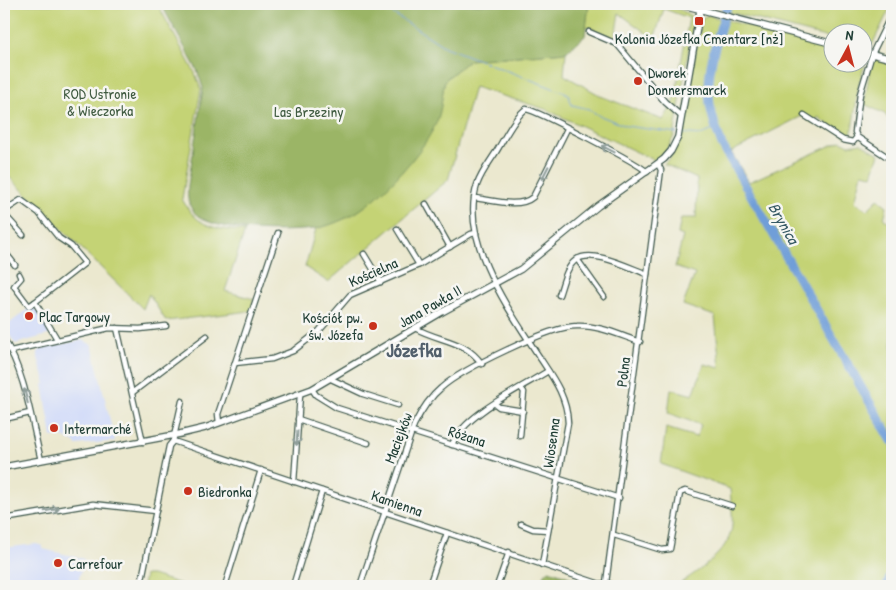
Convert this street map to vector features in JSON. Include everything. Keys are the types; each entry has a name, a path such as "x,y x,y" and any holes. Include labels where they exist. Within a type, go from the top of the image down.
{"street":[{"path":"679,4 824,42"},
{"name":"Jana Pawła II","path":"4,467 173,438 300,395 521,269 598,206 670,154 678,137 700,10"},
{"path":"874,50 892,13"},
{"path":"589,32 617,44 666,102 681,116"},
{"path":"874,54 892,59"},
{"path":"867,72 860,94 855,132 857,137 892,160"},
{"name":"Wiosenna","path":"542,564 568,423 567,410 562,393 487,268 476,233 475,198 483,173 522,111 531,110 567,129"},
{"path":"804,115 843,140 853,142 857,137"},
{"path":"475,198 520,203 533,197 567,129 642,167 647,172"},
{"name":"Polna","path":"606,583 640,342 661,170 658,164"},
{"path":"19,274 21,278 14,286 29,306 85,263 71,246 59,238 39,213 21,200 4,213 22,235"},
{"path":"426,204 450,247"},
{"path":"397,229 419,265"},
{"path":"219,423 218,414 278,233"},
{"name":"Kościelna","path":"235,363 272,359 293,351 319,331 350,295 419,265 471,234 476,233"},
{"path":"4,251 15,265"},
{"path":"364,254 381,282"},
{"path":"560,295 567,274 577,259 589,255 647,274"},
{"path":"577,259 604,297"},
{"path":"35,302 57,339"},
{"path":"11,351 109,328 140,329 166,326"},
{"name":"Maciejków","path":"360,586 411,432 426,404 441,388 458,376 557,328 576,326 599,328 640,342"},
{"path":"117,328 143,442"},
{"path":"415,328 464,346 474,352 482,364"},
{"path":"133,392 207,336"},
{"path":"4,339 11,351 22,380 41,460"},
{"path":"452,444 464,425 476,414 548,371"},
{"path":"329,378 363,394 398,405"},
{"path":"520,436 524,392 521,388"},
{"name":"Różana","path":"312,389 316,394 337,408 619,498"},
{"path":"294,482 300,395"},
{"path":"142,578 170,446 182,401"},
{"path":"495,404 499,408 523,411"},
{"path":"4,419 30,413"},
{"path":"298,419 368,443"},
{"name":"Kamienna","path":"173,438 294,482 509,552 600,584 606,583 618,586"},
{"path":"225,586 261,470"},
{"path":"614,535 662,550 670,550 680,493 684,490 732,506"},
{"path":"293,586 322,491"},
{"path":"4,518 93,504 156,511"},
{"path":"521,524 533,529 548,530"},
{"path":"429,586 447,533"},
{"path":"497,586 509,552"}],"shaded area":[{"name":"Plac Targowy","path":"33,305 51,334 15,344 5,327"},
{"path":"83,340 92,345 115,441 76,445 74,442 60,436 52,437 43,384 46,384 38,352 43,348"},
{"path":"36,544 43,546 43,549 84,559 77,586 22,586 4,578 4,548"}],"green space":[{"name":"ROD Ustronie & Wieczorka","path":"4,4 158,5 195,73 201,89 182,199 194,216 208,225 216,228 245,231 225,291 254,299 250,311 166,321 149,294 143,309 4,172"},
{"name":"Las Brzeziny","path":"161,4 589,4 585,36 566,52 469,60 445,80 439,116 424,145 391,184 367,205 347,217 319,228 269,231 232,228 215,224 202,218 191,208 188,198 188,185 203,88 197,70"},
{"path":"589,4 646,4 662,6 687,13 694,19 674,136 666,152 656,161 545,109 474,87 448,180 328,282 305,267 316,229 357,212 437,121 445,80 469,60 566,52 564,75 603,97 663,120 674,102 689,18 664,9 654,39 619,13 615,38 586,26"},
{"path":"730,4 892,4 874,41 874,22 824,22 824,37 728,12"},
{"path":"707,15 824,46 824,72 862,72 851,137 845,136 818,117 814,124 802,116 731,152 749,182 841,141 849,145 861,143 879,154 872,175 862,173 855,202 867,210 878,199 887,206 884,219 892,224 892,586 676,586 716,556 727,541 731,532 732,522 730,489 661,464 666,428 696,437 701,425 668,413 671,389 693,395 704,364 720,368 715,316 683,305 695,274 675,267 683,236 678,234 681,218 696,218 697,179 664,164 670,158 679,140 702,19"},
{"path":"876,58 892,63 892,125 885,114 864,104 869,72 874,72 874,60"},
{"path":"549,570 595,586 539,586 542,577"},
{"path":"145,575 152,575 187,586 143,586"}],"waterway":[{"path":"378,4 445,47 568,94 572,105 589,109 598,115 626,126 677,133"},
{"name":"Brynica","path":"728,4 713,53 709,79 711,109 720,140 892,441"},
{"path":"681,133 700,135 716,129"},
{"name":"Brynica","path":"887,586 892,572"}],"place":[{"name":"Kolonia Józefka Cmentarz [nż]","path":"699,21"},
{"name":"Dworek Donnersmarck","path":"638,81"},
{"name":"Plac Targowy","path":"29,316"},
{"name":"Kościół pw. św. Józefa","path":"373,326"},
{"name":"Intermarché","path":"54,428"},
{"name":"Biedronka","path":"188,491"},
{"name":"Carrefour","path":"58,563"}],"district":[{"name":"Józefka","path":"414,349"}]}
